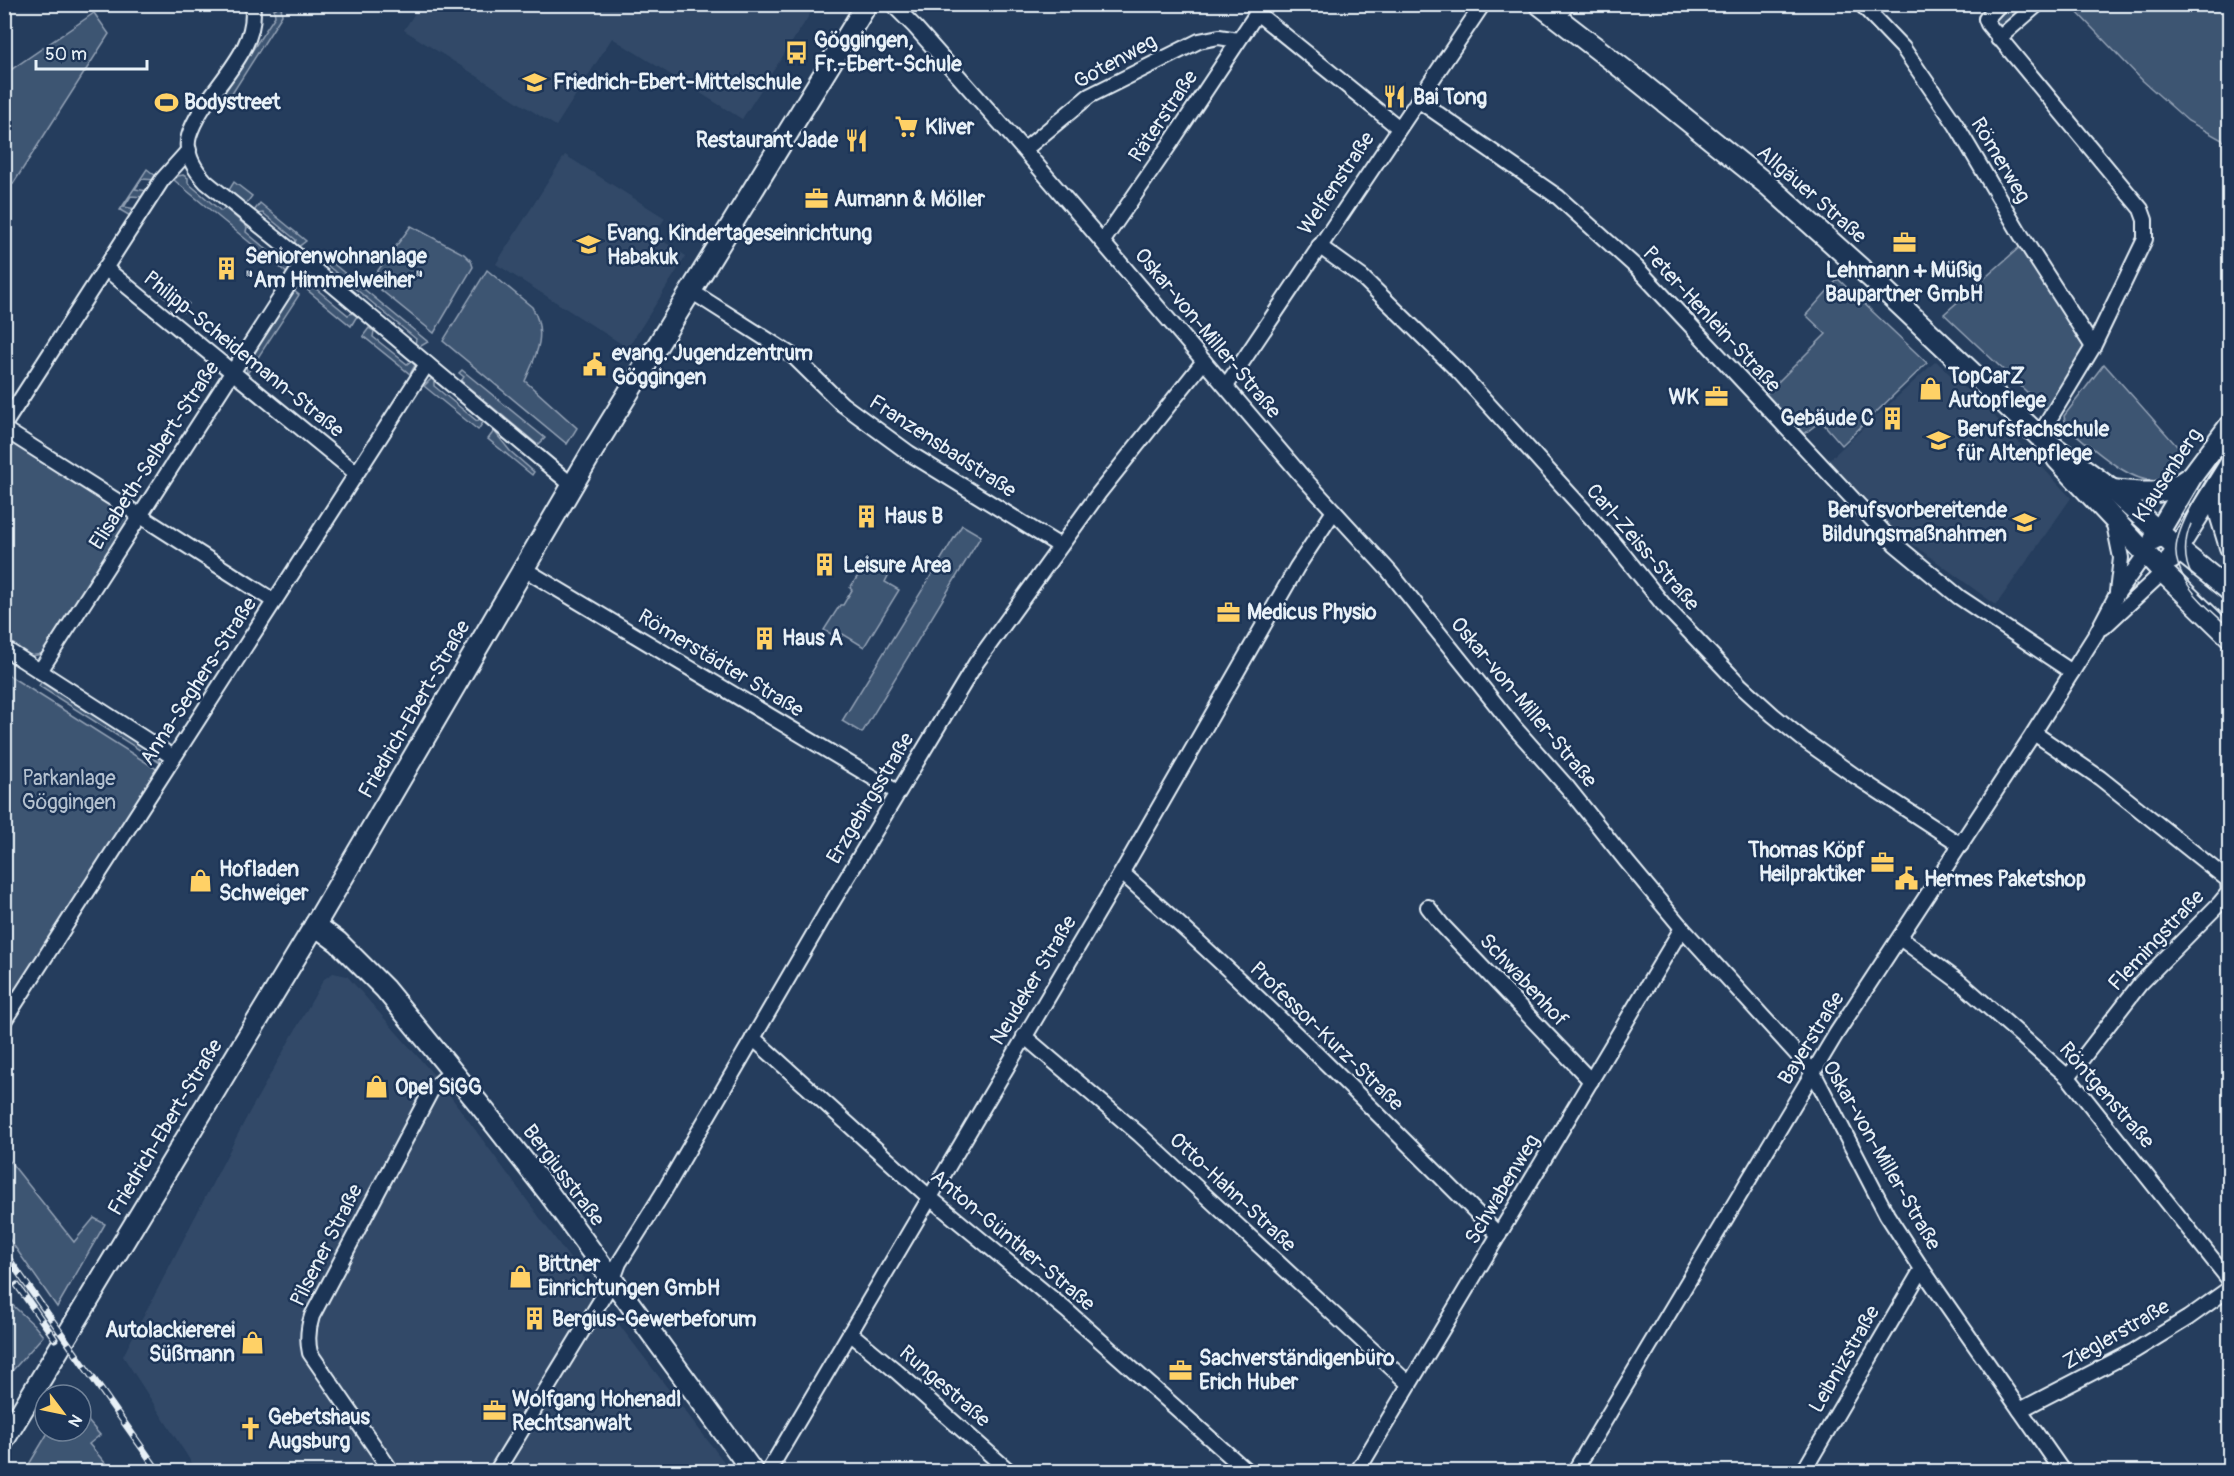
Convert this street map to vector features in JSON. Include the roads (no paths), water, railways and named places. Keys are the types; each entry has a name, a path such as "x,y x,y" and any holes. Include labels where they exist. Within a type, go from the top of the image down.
{"street":[{"path":"252,4 252,28 244,48 188,138 195,170 206,182 573,486"},
{"name":"Friedrich-Ebert-Straße","path":"4,1440 315,925 573,486 867,4"},
{"name":"Oskar-von-Miller-Straße","path":"892,4 1024,150 1300,474 1389,571 1514,727 1568,788 1682,928 1813,1072 1880,1202 1922,1269 2063,1472"},
{"name":"Welfenstraße","path":"1226,386 1483,4"},
{"name":"Allgäuer Straße","path":"1539,4 1562,11 1770,187 1878,284 2039,436 2112,490 2229,591"},
{"name":"Römerweg","path":"1861,4 1903,48 1949,115 2021,235 2093,347"},
{"path":"2000,4 1986,19 1998,39 2141,209 2145,220 2145,239 2093,347 2039,436"},
{"path":"1998,39 2038,4"},
{"path":"1255,9 1399,128"},
{"name":"Räterstraße","path":"1102,241 1238,40 1255,9"},
{"name":"Gotenweg","path":"1024,150 1089,96 1199,41 1219,37 1238,40"},
{"name":"Peter-Henlein-Straße","path":"1418,100 1558,197 1636,267 1895,544 1959,597 2072,672"},
{"path":"189,150 165,176 4,427 274,602"},
{"name":"Carl-Zeiss-Straße","path":"1319,246 1362,276 1461,374 1614,543 1663,604 1739,684 1773,716 1855,776 1961,845"},
{"name":"Elisabeth-Selbert-Straße","path":"40,671 304,261"},
{"name":"Philipp-Scheidemann-Straße","path":"105,268 356,473"},
{"name":"Franzensbadstraße","path":"691,291 793,356 842,404 909,453 1060,546"},
{"name":"Erzgebirgsstraße","path":"612,1282 619,1263 663,1193 897,792 976,663 1060,546 1204,361"},
{"name":"Anna-Seghers-Straße","path":"4,1021 427,364"},
{"name":"Klausenberg","path":"2146,553 2192,476 2229,425"},
{"name":"Allgäuer Straße","path":"2039,436 2065,470 2229,637"},
{"path":"2225,472 2220,514 2229,547"},
{"path":"2163,572 2225,472"},
{"path":"2112,490 2156,494 2175,488 2192,476"},
{"name":"Neudeker Straße","path":"768,1472 1122,873 1272,610 1334,511"},
{"name":"Bayerstraße","path":"2112,516 2121,558 2117,594"},
{"name":"Bayerstraße","path":"1574,1472 1813,1072 2034,733 2096,634 2117,594 2146,553"},
{"name":"Römerstädter Straße","path":"524,569 897,792"},
{"name":"Bayerstraße","path":"2096,634 2163,572"},
{"path":"4,648 173,757"},
{"name":"Flemingstraße","path":"2034,733 2100,778 2228,880 2229,892 2140,984 2068,1077"},
{"name":"Professor-Kurz-Straße","path":"1122,873 1274,1013 1499,1235"},
{"name":"Schwabenhof","path":"1428,907 1442,925 1591,1081"},
{"name":"Bergiusstraße","path":"315,925 338,942 385,989 453,1071 548,1192 753,1472"},
{"name":"Schwabenweg","path":"1357,1472 1682,928"},
{"name":"Röntgenstraße","path":"1900,938 1961,983 2068,1077 2229,1281"},
{"name":"Otto-Hahn-Straße","path":"1024,1036 1140,1135 1409,1384"},
{"name":"Anton-Günther-Straße","path":"753,1038 929,1197 1066,1310 1248,1472"},
{"name":"Pilsener Straße","path":"392,1472 310,1353 309,1326 343,1256 432,1089 453,1071"},
{"name":"Leibnizstraße","path":"1803,1472 1922,1269"},
{"path":"496,1472 612,1282"},
{"name":"Zieglerstraße","path":"2020,1410 2134,1351 2188,1318 2229,1288"},
{"name":"Rungestraße","path":"850,1333 1010,1472"}],"tram line":[{"path":"2230,441 2183,524 2176,553 2180,569 2189,587 2230,628"},
{"path":"2191,524 2186,550 2187,563 2192,576"}],"railway":[{"path":"4,1252 159,1472"},
{"path":"17,1285 55,1339"}],"place":[{"name":"Göggingen, Fr.-Ebert-Schule","path":"796,52"},
{"name":"Friedrich-Ebert-Mittelschule","path":"535,82"},
{"name":"Bai Tong","path":"1395,97"},
{"name":"Bodystreet","path":"166,102"},
{"name":"Kliver","path":"907,127"},
{"name":"Restaurant Jade","path":"856,140"},
{"name":"Aumann & Möller","path":"816,199"},
{"name":"Lehmann + Müßig Baupartner GmbH","path":"1904,242"},
{"name":"Evang. Kindertageseinrichtung Habakuk","path":"589,245"},
{"name":"Seniorenwohnanlage \"Am Himmelweiher\"","path":"227,268"},
{"name":"evang. Jugendzentrum Göggingen","path":"594,365"},
{"name":"TopCarZ Autopflege","path":"1930,388"},
{"name":"WK","path":"1717,397"},
{"name":"Gebäude C","path":"1892,418"},
{"name":"Berufsfachschule für Altenpflege","path":"1939,441"},
{"name":"Haus B","path":"866,516"},
{"name":"Berufsvorbereitende Bildungsmaßnahmen","path":"2025,522"},
{"name":"Leisure Area","path":"825,565"},
{"name":"Medicus Physio","path":"1229,612"},
{"name":"Haus A","path":"764,638"},
{"name":"Thomas Köpf Heilpraktiker","path":"1883,862"},
{"name":"Hermes Paketshop","path":"1906,879"},
{"name":"Hofladen Schweiger","path":"201,881"},
{"name":"Opel SiGG","path":"377,1087"},
{"name":"Bittner Einrichtungen GmbH","path":"520,1276"},
{"name":"Bergius-Gewerbeforum","path":"534,1319"},
{"name":"Autolackiererei Süßmann","path":"253,1342"},
{"name":"Sachverständigenbüro Erich Huber","path":"1181,1370"},
{"name":"Wolfgang Hohenadl Rechtsanwalt","path":"494,1411"},
{"name":"Gebetshaus Augsburg","path":"250,1429"}],"park label":[{"name":"Parkanlage Göggingen","path":"69,790"}]}
